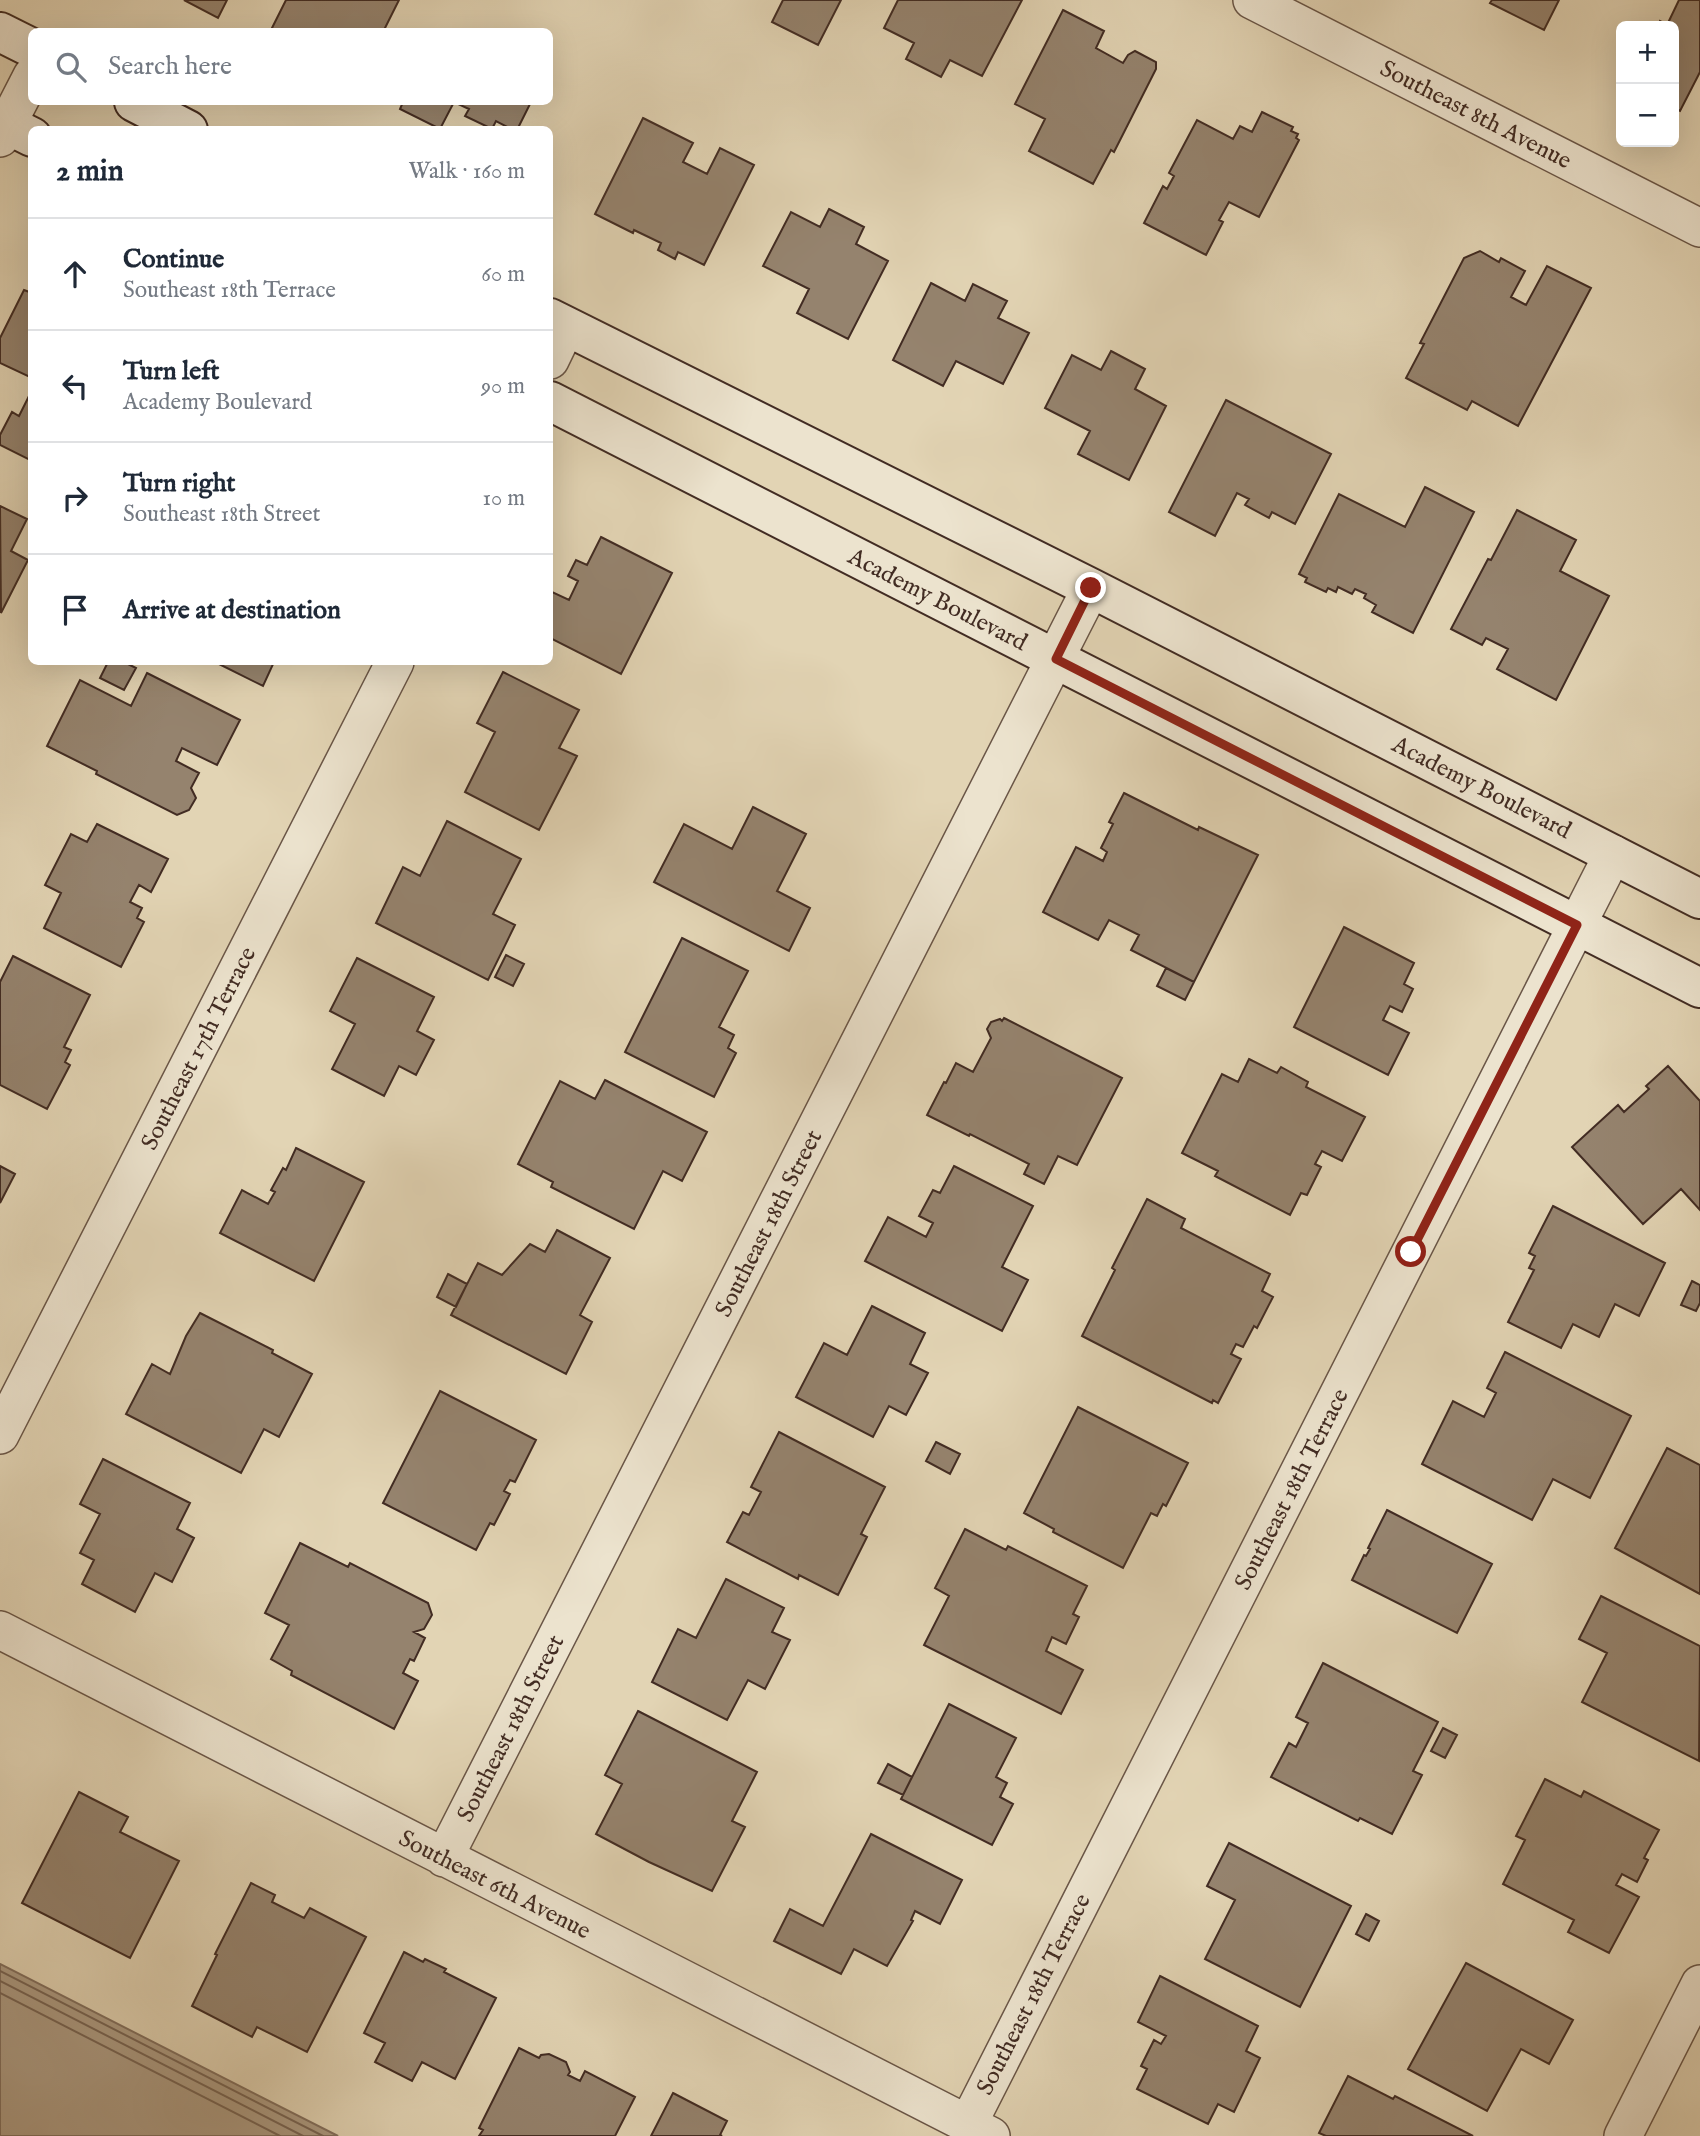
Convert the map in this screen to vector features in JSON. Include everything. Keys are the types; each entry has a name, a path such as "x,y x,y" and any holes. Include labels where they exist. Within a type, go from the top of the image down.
{"street":[{"name":"Southeast 8th Avenue","path":"1252,0 1700,228"},
{"path":"0,32 28,46"},
{"path":"10,130 28,86"},
{"path":"140,105 180,126"},
{"name":"Academy Boulevard","path":"555,335 1091,588 1700,899"},
{"name":"Academy Boulevard","path":"553,403 1700,988"},
{"name":"Southeast 18th Street","path":"444,1858 1091,588"},
{"name":"Southeast 17th Terrace","path":"0,1435 393,665"},
{"name":"Southeast 18th Terrace","path":"979,2130 1614,854"},
{"name":"Southeast 6th Avenue","path":"0,1630 979,2130"},
{"path":"1623,2136 1700,1984"}],"water":[{"path":"0,1964 338,2136 0,2136"}],"building":[{"path":"184,0 227,0 218,18"},
{"path":"286,0 399,0 385,28 272,28"},
{"path":"783,0 841,0 818,45 772,22"},
{"path":"898,0 1022,0 982,76 950,60 941,77 906,59 914,43 884,28"},
{"path":"1492,0 1559,0 1544,30 1490,3"},
{"path":"1679,0 1700,0 1700,72 1680,111 1679,21 1669,21"},
{"path":"1063,10 1104,31 1096,48 1123,63 1128,55 1135,51 1156,62 1156,69 1114,152 1111,150 1093,184 1029,151 1045,119 1015,104"},
{"path":"402,105 452,105 442,126 434,126 400,109"},
{"path":"460,105 530,105 519,126 505,126 496,121 494,126 486,126 465,116 469,109"},
{"path":"1262,112 1293,127 1291,131 1298,134 1296,138 1299,140 1259,217 1229,202 1219,220 1223,222 1206,255 1144,223 1163,186 1167,189 1174,176 1169,173 1197,120 1233,139 1240,126 1252,132"},
{"path":"643,118 693,143 683,162 707,174 720,148 754,165 704,265 678,252 675,259 658,250 661,243 634,230 633,233 595,214"},
{"path":"829,209 864,227 856,244 888,261 848,339 797,313 809,289 763,266 791,212 820,227"},
{"path":"1480,251 1499,262 1501,258 1525,271 1511,297 1526,305 1547,266 1591,288 1518,426 1472,401 1467,410 1406,378 1424,344 1420,343 1464,258"},
{"path":"931,283 965,301 973,284 1007,301 998,318 1029,333 1003,384 956,361 943,386 893,360"},
{"path":"24,290 28,292 28,376 0,363 0,338"},
{"path":"1111,351 1145,369 1135,389 1166,406 1129,480 1078,454 1090,431 1045,408 1072,355 1101,370"},
{"path":"28,398 28,459 0,445 0,435 12,412 19,416"},
{"path":"1226,400 1331,454 1295,524 1272,512 1269,518 1245,505 1249,499 1237,493 1215,536 1169,512"},
{"path":"1425,487 1474,512 1413,633 1372,612 1376,605 1364,598 1366,594 1355,589 1352,594 1338,587 1336,592 1328,588 1326,592 1305,582 1307,578 1299,574 1339,494 1405,527"},
{"path":"0,506 27,519 11,551 28,560 1,613"},
{"path":"1517,510 1576,540 1560,571 1609,596 1556,700 1497,669 1508,649 1486,638 1482,645 1451,629"},
{"path":"601,537 672,573 621,674 553,640 553,592 569,600 578,581 568,576 576,560 587,565"},
{"path":"106,665 130,665 136,668 124,690 100,678"},
{"path":"221,665 273,665 263,686"},
{"path":"503,672 579,710 559,748 577,756 539,830 465,792 495,732 477,723"},
{"path":"147,673 240,720 217,765 182,748 176,761 199,773 191,788 196,798 189,810 177,815 47,746 80,680 131,706"},
{"path":"1124,793 1198,830 1199,827 1258,855 1194,982 1131,950 1139,935 1109,920 1098,940 1043,912 1076,847 1103,861 1107,852 1101,848 1113,824 1109,822"},
{"path":"753,807 806,834 777,891 810,908 789,951 654,882 684,824 732,849"},
{"path":"447,821 521,859 493,914 515,925 488,980 376,923 403,867 420,876"},
{"path":"97,824 168,859 151,892 139,885 130,902 142,908 137,918 144,922 121,967 44,928 61,893 45,885 71,834 87,842"},
{"path":"1344,927 1414,963 1404,984 1413,989 1402,1012 1390,1006 1383,1020 1409,1033 1388,1075 1294,1027"},
{"path":"682,938 748,971 719,1027 734,1035 728,1048 736,1053 714,1097 625,1052"},
{"path":"506,955 524,964 513,986 495,977"},
{"path":"13,956 90,995 64,1047 71,1050 65,1062 70,1065 47,1109 0,1085 0,982"},
{"path":"357,958 434,997 417,1031 434,1040 416,1075 399,1066 384,1096 332,1069 355,1024 330,1011"},
{"path":"1166,968 1194,982 1185,1000 1157,986"},
{"path":"1004,1018 1122,1078 1077,1165 1058,1156 1044,1184 1024,1174 1029,1164 927,1115 956,1063 973,1072 991,1038 987,1029 991,1022 1000,1019 1002,1021"},
{"path":"1249,1059 1277,1073 1281,1067 1308,1082 1306,1087 1365,1117 1342,1161 1322,1151 1315,1164 1321,1167 1307,1195 1301,1193 1290,1215 1215,1176 1218,1171 1182,1153 1222,1074 1238,1082"},
{"path":"1668,1066 1700,1101 1700,1210 1681,1189 1643,1224 1572,1147 1618,1105 1624,1112 1649,1089 1646,1086"},
{"path":"605,1080 707,1132 682,1181 663,1171 634,1229 551,1187 553,1182 518,1164 560,1081 595,1099"},
{"path":"296,1148 364,1182 314,1281 220,1233 242,1190 268,1204 275,1192 271,1190 283,1168 286,1170"},
{"path":"0,1166 15,1174 0,1203"},
{"path":"954,1166 1033,1206 1002,1267 1028,1280 1002,1331 865,1261 888,1217 926,1237 933,1223 919,1216 933,1190 940,1193"},
{"path":"1147,1199 1185,1219 1181,1228 1270,1274 1262,1291 1273,1297 1257,1328 1254,1326 1243,1347 1236,1344 1231,1354 1241,1359 1218,1403 1213,1400 1212,1403 1082,1336"},
{"path":"1553,1206 1665,1263 1639,1316 1615,1304 1599,1337 1573,1324 1561,1348 1508,1322 1534,1270 1529,1268 1535,1256 1529,1253"},
{"path":"557,1230 610,1258 580,1315 592,1322 566,1374 451,1315 478,1263 502,1275 530,1244 545,1252"},
{"path":"448,1274 467,1284 456,1307 437,1297"},
{"path":"1692,1281 1700,1285 1700,1303 1696,1311 1681,1305"},
{"path":"872,1306 925,1333 910,1364 928,1373 906,1415 889,1406 873,1437 796,1397 824,1343 847,1355"},
{"path":"200,1313 273,1350 272,1353 312,1374 279,1437 264,1429 241,1473 126,1414 152,1364 170,1374 186,1336"},
{"path":"1505,1352 1631,1416 1590,1498 1553,1479 1532,1520 1422,1464 1453,1401 1484,1417 1496,1393 1487,1388"},
{"path":"440,1391 536,1440 515,1482 510,1480 504,1491 510,1494 494,1525 490,1523 476,1550 383,1503"},
{"path":"1078,1407 1188,1463 1166,1506 1163,1504 1157,1516 1151,1513 1123,1568 1053,1532 1054,1529 1024,1513"},
{"path":"779,1432 885,1487 861,1534 867,1537 838,1595 799,1575 798,1579 727,1542 743,1512 749,1515 761,1492 751,1487"},
{"path":"936,1442 960,1454 950,1474 926,1461"},
{"path":"1667,1448 1700,1465 1700,1594 1615,1548"},
{"path":"103,1459 190,1503 177,1529 194,1538 172,1582 155,1573 135,1612 82,1584 94,1560 80,1553 100,1514 80,1504"},
{"path":"1387,1510 1492,1564 1457,1633 1352,1580 1364,1555 1366,1556 1370,1549 1368,1548"},
{"path":"965,1529 1006,1550 1008,1546 1087,1586 1073,1614 1079,1617 1066,1644 1052,1637 1046,1651 1083,1670 1061,1714 924,1645 949,1596 935,1588"},
{"path":"300,1543 348,1567 350,1563 428,1603 432,1615 424,1629 414,1632 425,1638 414,1661 410,1659 403,1673 418,1681 394,1729 291,1675 292,1671 271,1659 289,1625 265,1613"},
{"path":"726,1579 784,1608 772,1632 790,1640 765,1689 748,1680 727,1720 652,1682 678,1629 696,1638"},
{"path":"1601,1596 1700,1646 1699,1761 1582,1702 1607,1653 1579,1639"},
{"path":"1323,1663 1438,1722 1413,1771 1422,1775 1392,1834 1360,1818 1358,1821 1271,1777 1289,1743 1296,1747 1308,1723 1296,1717"},
{"path":"949,1704 1016,1738 996,1777 1007,1783 1000,1797 1013,1804 992,1845 901,1799"},
{"path":"638,1711 757,1772 732,1821 745,1827 712,1891 596,1834 622,1784 605,1775"},
{"path":"1443,1728 1457,1735 1445,1758 1431,1751"},
{"path":"888,1764 912,1777 903,1795 878,1783"},
{"path":"1545,1779 1581,1797 1584,1791 1659,1830 1644,1858 1648,1860 1637,1882 1622,1874 1616,1885 1639,1897 1609,1953 1568,1932 1574,1920 1503,1884 1525,1840 1516,1836"},
{"path":"79,1792 128,1817 120,1832 179,1861 130,1958 22,1903"},
{"path":"871,1834 962,1880 940,1924 915,1911 911,1920 913,1921 887,1966 854,1949 841,1974 774,1941 790,1909 823,1926"},
{"path":"1229,1843 1351,1906 1300,2007 1205,1959 1235,1900 1207,1886"},
{"path":"251,1883 275,1895 272,1902 304,1918 310,1908 366,1937 307,2052 257,2027 252,2037 192,2006"},
{"path":"1366,1914 1379,1921 1369,1941 1356,1934"},
{"path":"404,1952 423,1962 425,1959 446,1969 444,1972 496,1998 455,2079 422,2062 412,2081 375,2062 385,2043 364,2033"},
{"path":"1466,1963 1573,2020 1549,2064 1521,2049 1487,2111 1408,2069"},
{"path":"1160,1976 1258,2026 1246,2051 1260,2058 1234,2112 1218,2104 1208,2124 1137,2089 1147,2069 1141,2066 1154,2040 1161,2044 1166,2036 1138,2022"},
{"path":"519,2048 539,2058 549,2054 566,2062 570,2072 568,2075 580,2081 585,2071 635,2097 615,2136 479,2136 483,2130 479,2128"},
{"path":"1348,2076 1393,2099 1395,2096 1473,2136 1326,2136 1319,2133"},
{"path":"673,2093 727,2121 720,2135 722,2136 651,2136"}],"route":[{"path":"1091,588 1056,659 1577,925 1411,1252"}]}
